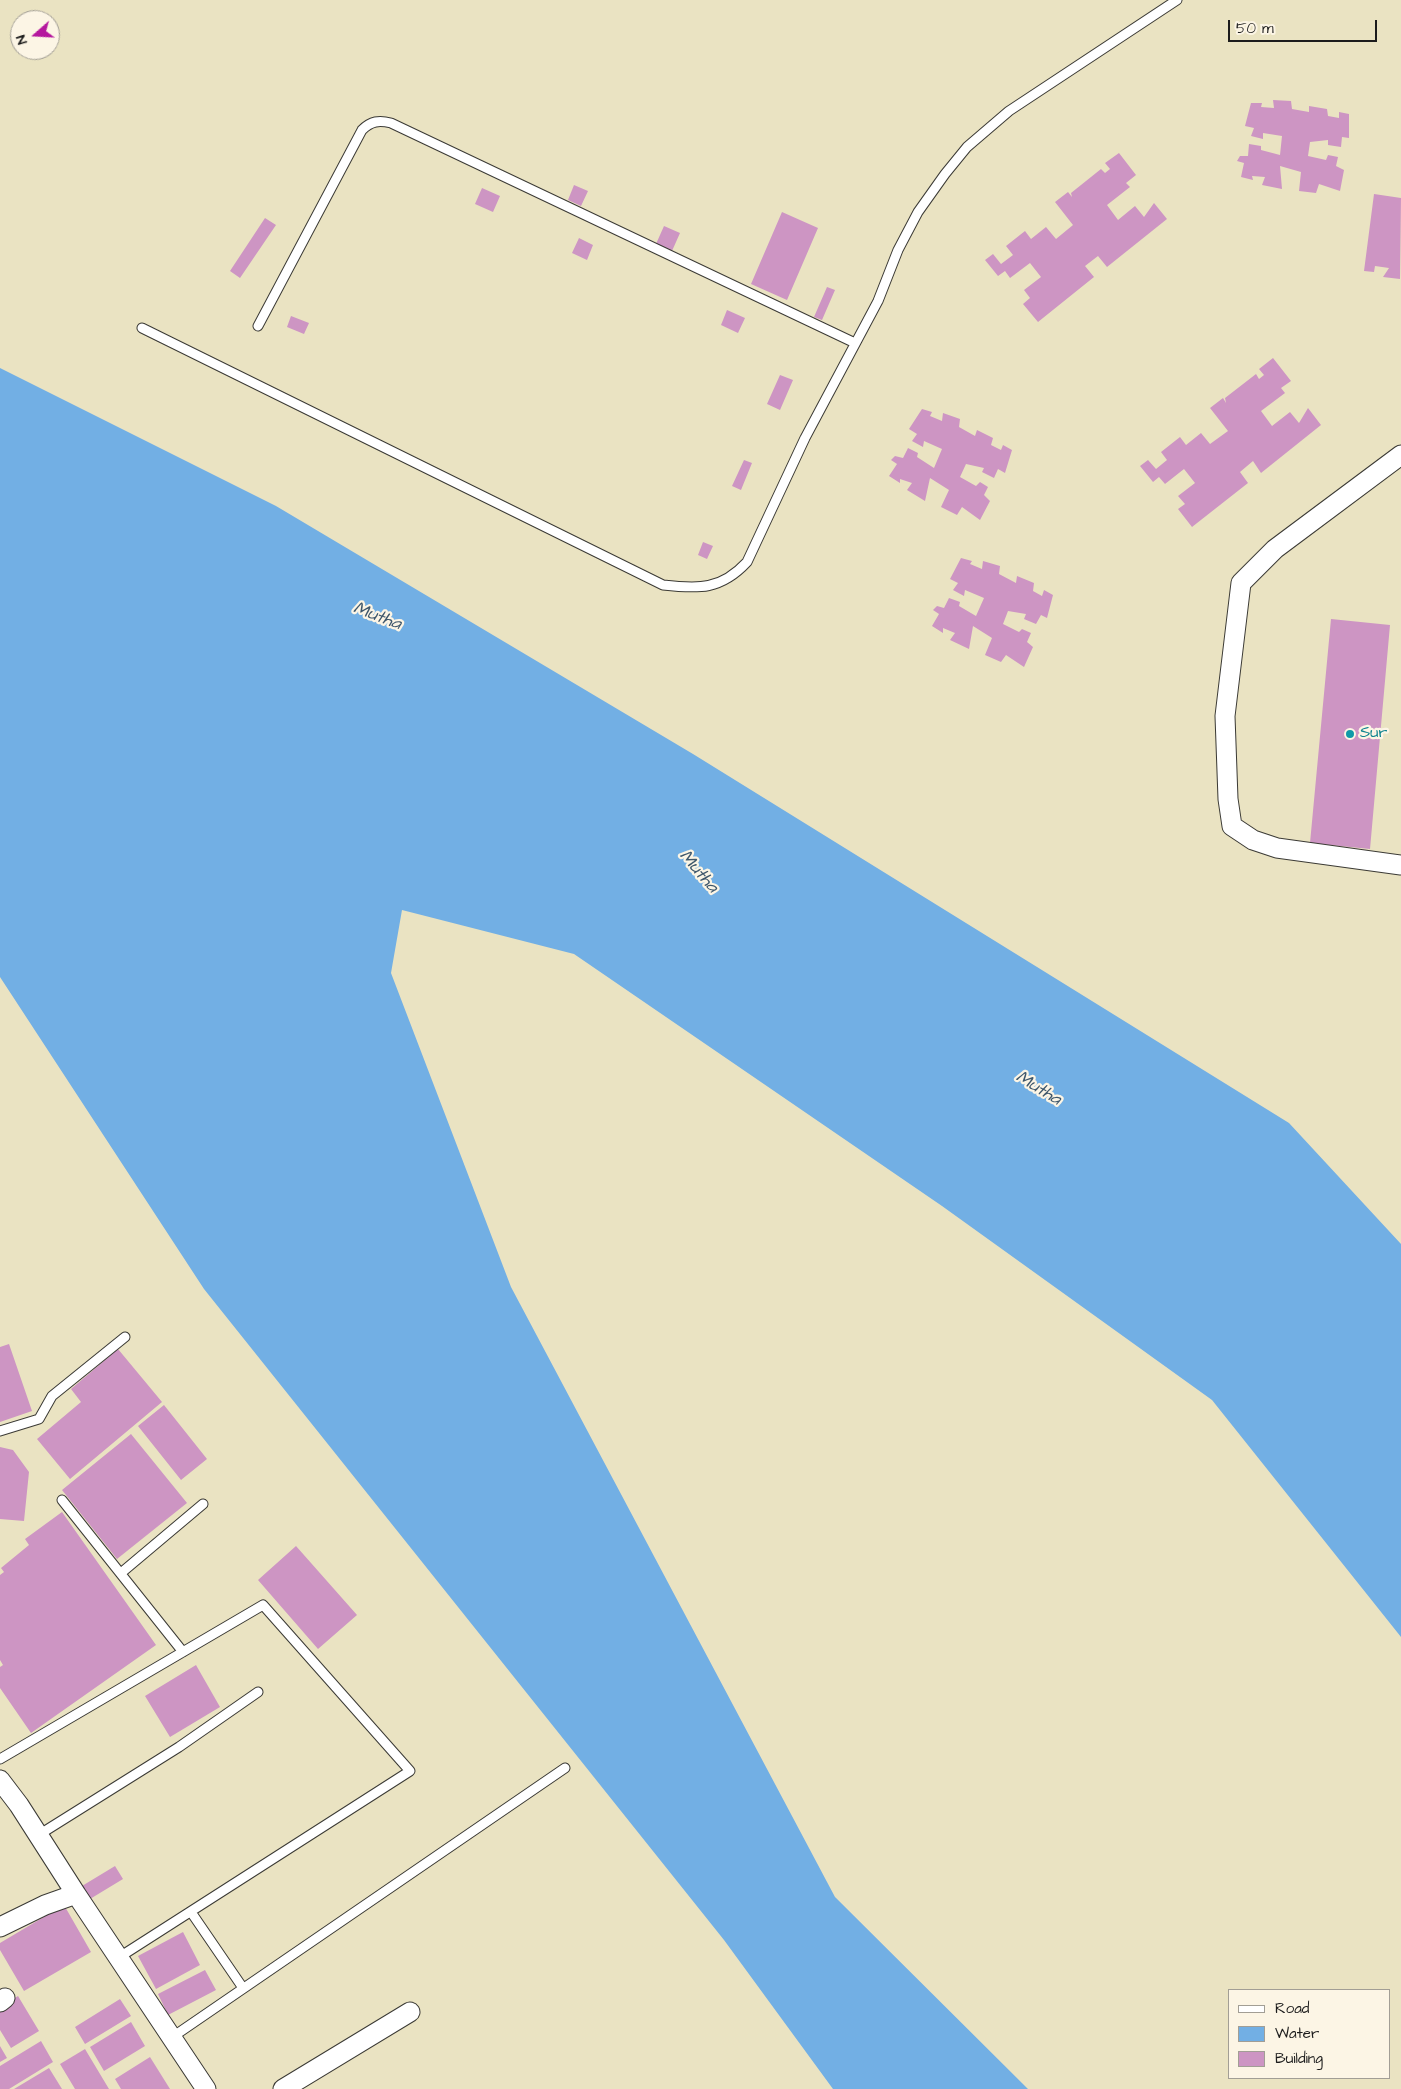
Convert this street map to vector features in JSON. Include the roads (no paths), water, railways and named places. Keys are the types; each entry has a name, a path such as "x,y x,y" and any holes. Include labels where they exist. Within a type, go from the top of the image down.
{"street":[{"path":"1401,455 1275,549 1241,583 1225,716 1228,799 1232,826 1253,840 1276,848 1401,865"},
{"path":"0,1780 19,1805 37,1836 206,2089"},
{"path":"0,1927 45,1904 76,1894"},
{"path":"283,2089 410,2012"}],"lane":[{"path":"142,328 663,585 692,588 716,585 735,574 747,562 805,438 878,300 898,250 918,212 967,147 1009,111 1177,0"},
{"path":"258,326 362,130 374,122 382,121 391,123 855,344"},
{"path":"0,1431 39,1419 52,1396 126,1337"},
{"path":"62,1500 183,1652"},
{"path":"121,1573 204,1504"},
{"path":"0,1759 263,1605 410,1771 118,1958"},
{"path":"37,1836 179,1747 258,1692"},
{"path":"171,2038 565,1768"},
{"path":"191,1912 243,1988"}],"water":[{"name":"Mutha","path":"0,368 276,506 693,754 1289,1123 1401,1244 1401,1637 1212,1400 942,1206 574,954 402,910 391,973 511,1287 835,1897 1028,2089 833,2089 724,1940 204,1289 0,977"}],"place":[{"name":"Sur","path":"1350,734"}]}
